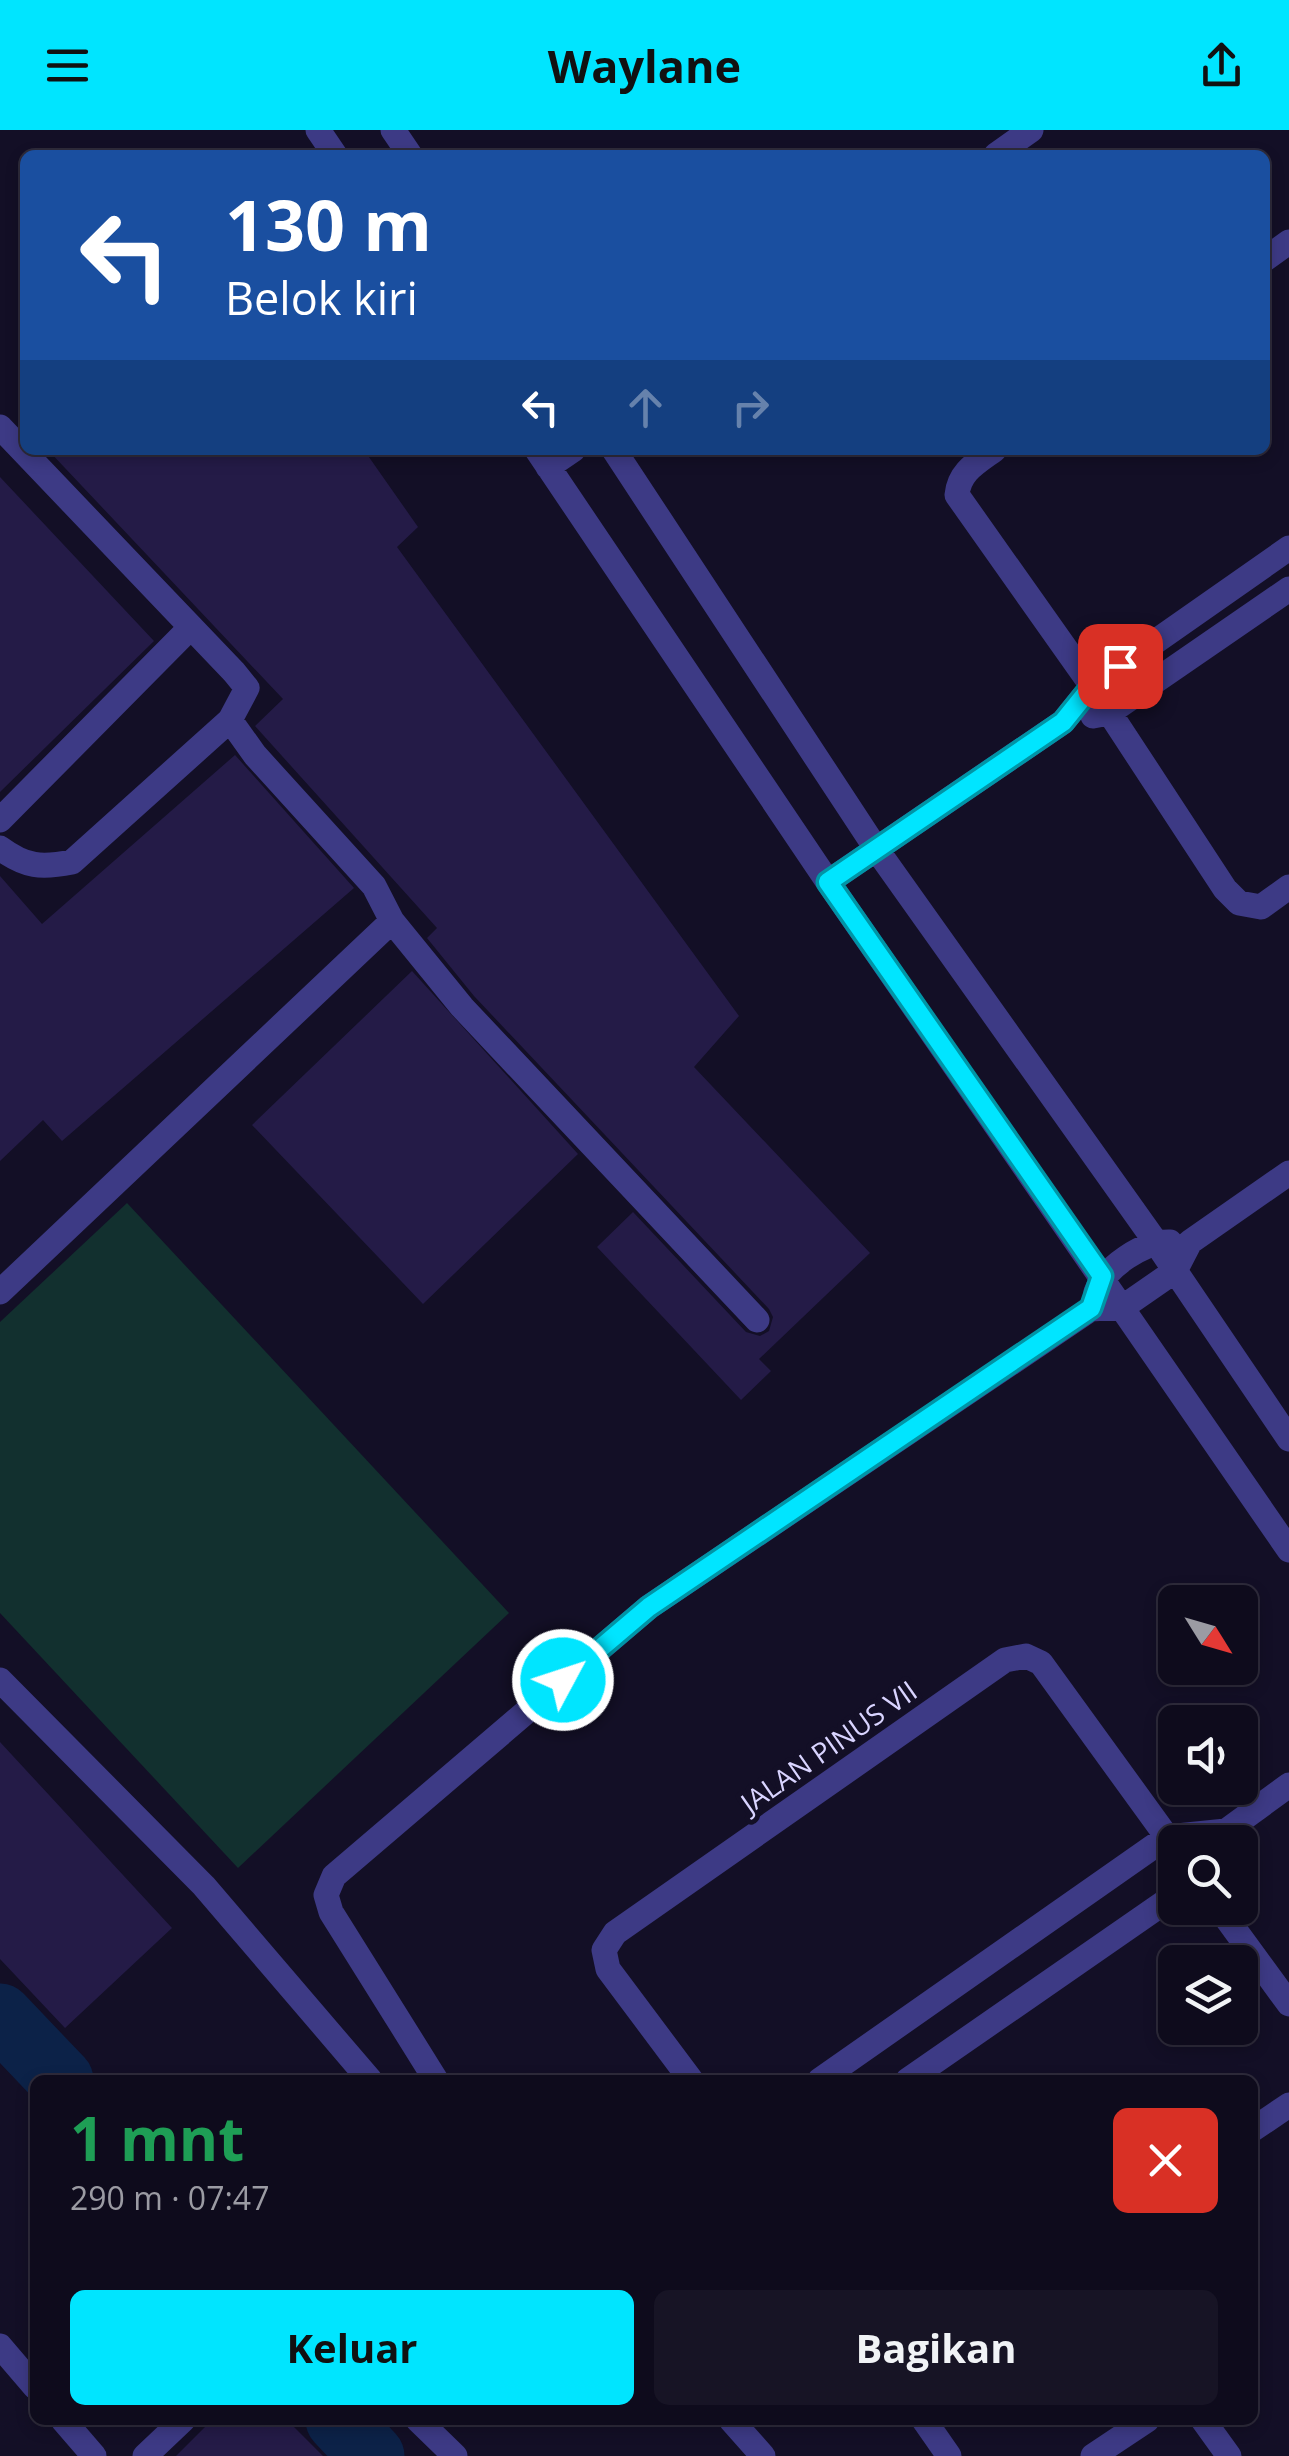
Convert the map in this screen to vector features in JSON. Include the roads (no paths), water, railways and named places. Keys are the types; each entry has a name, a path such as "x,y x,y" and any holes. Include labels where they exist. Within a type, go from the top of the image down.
{"street":[{"path":"1003,150 1032,130"},
{"path":"0,427 20,448"},
{"path":"0,848 24,865 43,868 72,862 230,720 247,688 27,455"},
{"path":"617,455 876,850 1155,1241 1289,1439"},
{"path":"986,455 958,481 957,495 1092,686 1225,889 1239,903 1261,907 1289,888"},
{"path":"543,458 828,882 1289,1550"},
{"path":"828,882 1063,722 1092,686 1289,548"},
{"path":"1063,722 1109,713 1289,589"},
{"path":"0,820 191,627"},
{"path":"230,720 255,755 374,886 392,921 462,1007 757,1320"},
{"path":"0,1292 392,921"},
{"path":"433,2075 331,1912 326,1895 334,1876 649,1607 1091,1308 1123,1307 1176,1271 1190,1242 1289,1173"},
{"path":"1091,1308 1102,1276 1155,1241 1190,1242"},
{"name":"JALAN PINUS VII","path":"687,2075 608,1969 604,1950 615,1933 1005,1660 1026,1656 1041,1664 1158,1825"},
{"path":"0,1680 204,1886 366,2075"},
{"path":"1238,1825 1289,1785"},
{"path":"827,2075 1158,1852"},
{"path":"915,2075 1158,1906"},
{"path":"1231,1925 1289,2004"},
{"path":"1258,2126 1289,2105"},
{"path":"0,2346 30,2381"},
{"path":"67,2425 94,2456"},
{"path":"146,2456 177,2425"},
{"path":"423,2425 455,2456"},
{"path":"735,2425 763,2456"},
{"path":"927,2425 949,2456"},
{"path":"1093,2456 1140,2425"},
{"path":"1207,2425 1229,2456"}],"waterway":[{"path":"0,2016 56,2075"},
{"path":"343,2425 372,2456"}]}
